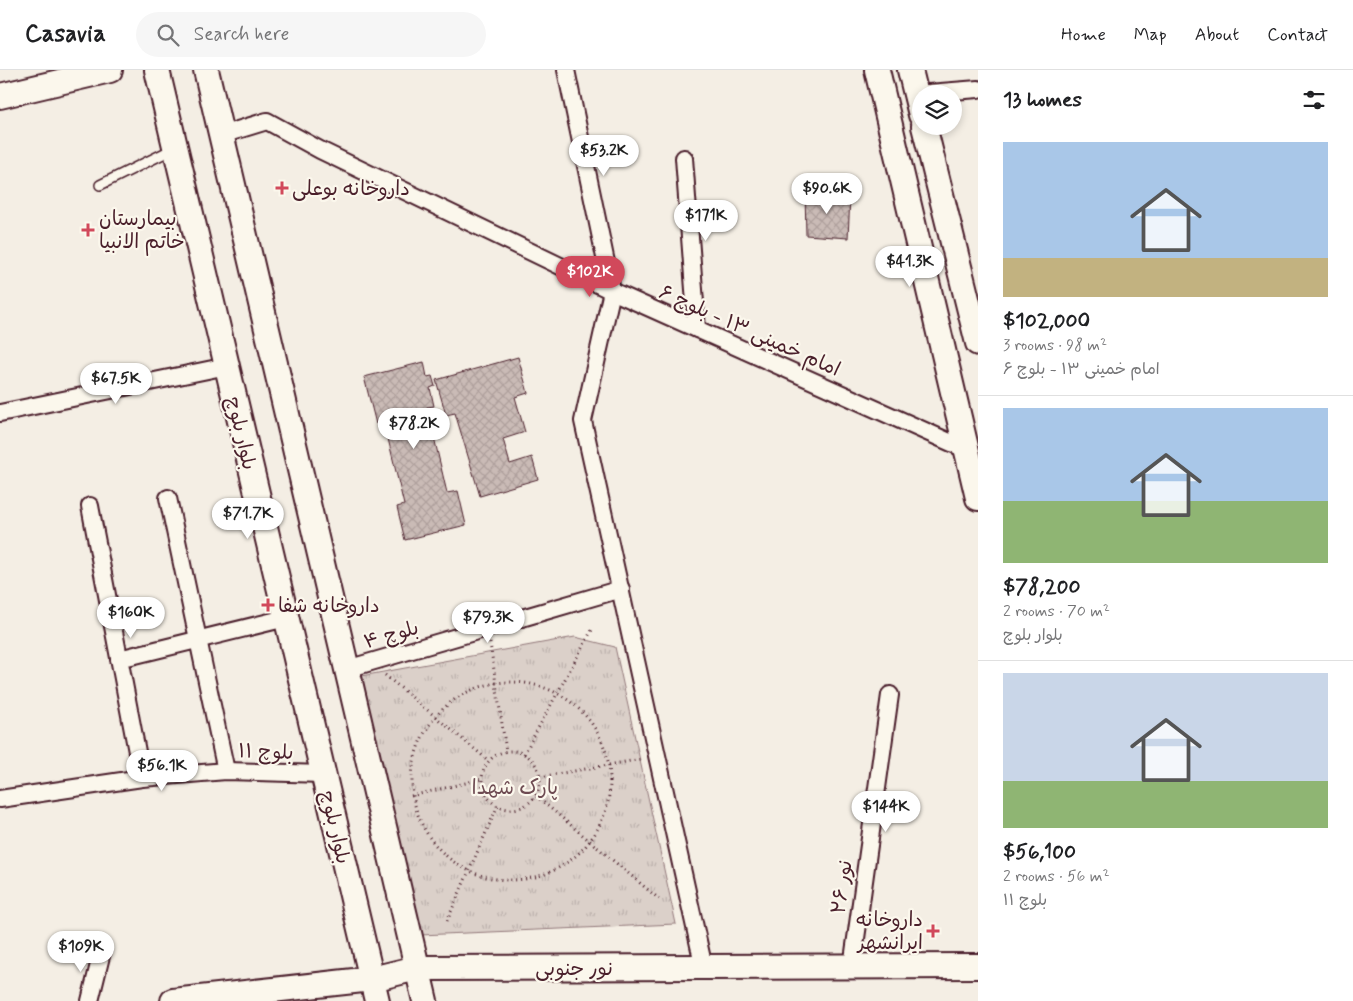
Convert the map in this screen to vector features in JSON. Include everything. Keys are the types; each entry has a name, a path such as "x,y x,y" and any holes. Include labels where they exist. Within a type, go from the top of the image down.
{"main road":[{"path":"0,96 110,70"},
{"name":"بلوار بلوچ","path":"156,70 374,990"},
{"path":"206,70 425,1001"},
{"path":"876,70 978,498"},
{"path":"910,70 914,85"},
{"path":"926,135 974,307 978,343"},
{"name":"نور جنوبی","path":"173,1001 374,990 417,968 978,966"}],"street":[{"path":"566,70 612,291 583,421 704,968"},
{"path":"962,93 978,89"},
{"name":"امام خمینی ۱۳ - بلوچ ۶","path":"221,134 267,121 320,150 612,291 965,449"},
{"path":"684,158 697,329"},
{"path":"0,413 227,366"},
{"path":"168,498 226,771"},
{"path":"90,506 142,778"},
{"name":"بلوچ ۴","path":"346,669 621,589"},
{"path":"119,659 286,618"},
{"name":"نور ۲۶","path":"852,967 890,695"},
{"name":"بلوچ ۱۱","path":"0,799 142,778 226,771 323,774"},
{"path":"90,1001 102,952"}],"lane":[{"path":"100,185 175,148"}],"path":[{"path":"488,628 506,751"},
{"path":"524,754 593,628"},
{"path":"370,662 489,761"},
{"path":"496,682 525,682 557,694 576,706 594,727 606,753 610,781 606,809 595,835 576,856 552,872 525,880 497,880 469,871 446,856 428,834 412,796 416,752 428,727 446,705 470,690 496,682"},
{"path":"506,751 524,754 532,760 540,777 536,796 521,807 512,809 498,805 488,796 482,779 489,761 506,751"},
{"path":"540,777 658,756"},
{"path":"412,796 482,779"},
{"path":"536,796 659,900"},
{"path":"447,920 498,805"}],"green space":[{"name":"پارک شهدا","path":"575,637 615,647 676,924 420,935 356,677"}],"building":[{"path":"805,192 850,197 848,238 806,235"},
{"path":"518,357 528,393 515,397 525,432 503,439 510,464 532,457 538,479 480,496 455,413 446,415 436,380"},
{"path":"424,362 427,377 432,376 435,386 430,388 434,406 427,407 447,493 458,491 466,525 405,540 397,507 404,505 384,422 376,424 364,377"}],"place":[{"name":"داروخانه بوعلی","path":"282,188"},
{"name":"بیمارستان خاتم الانبیا","path":"88,230"},
{"name":"داروخانه شفا","path":"268,605"},
{"name":"داروخانه ایرانشهر","path":"933,931"}]}
